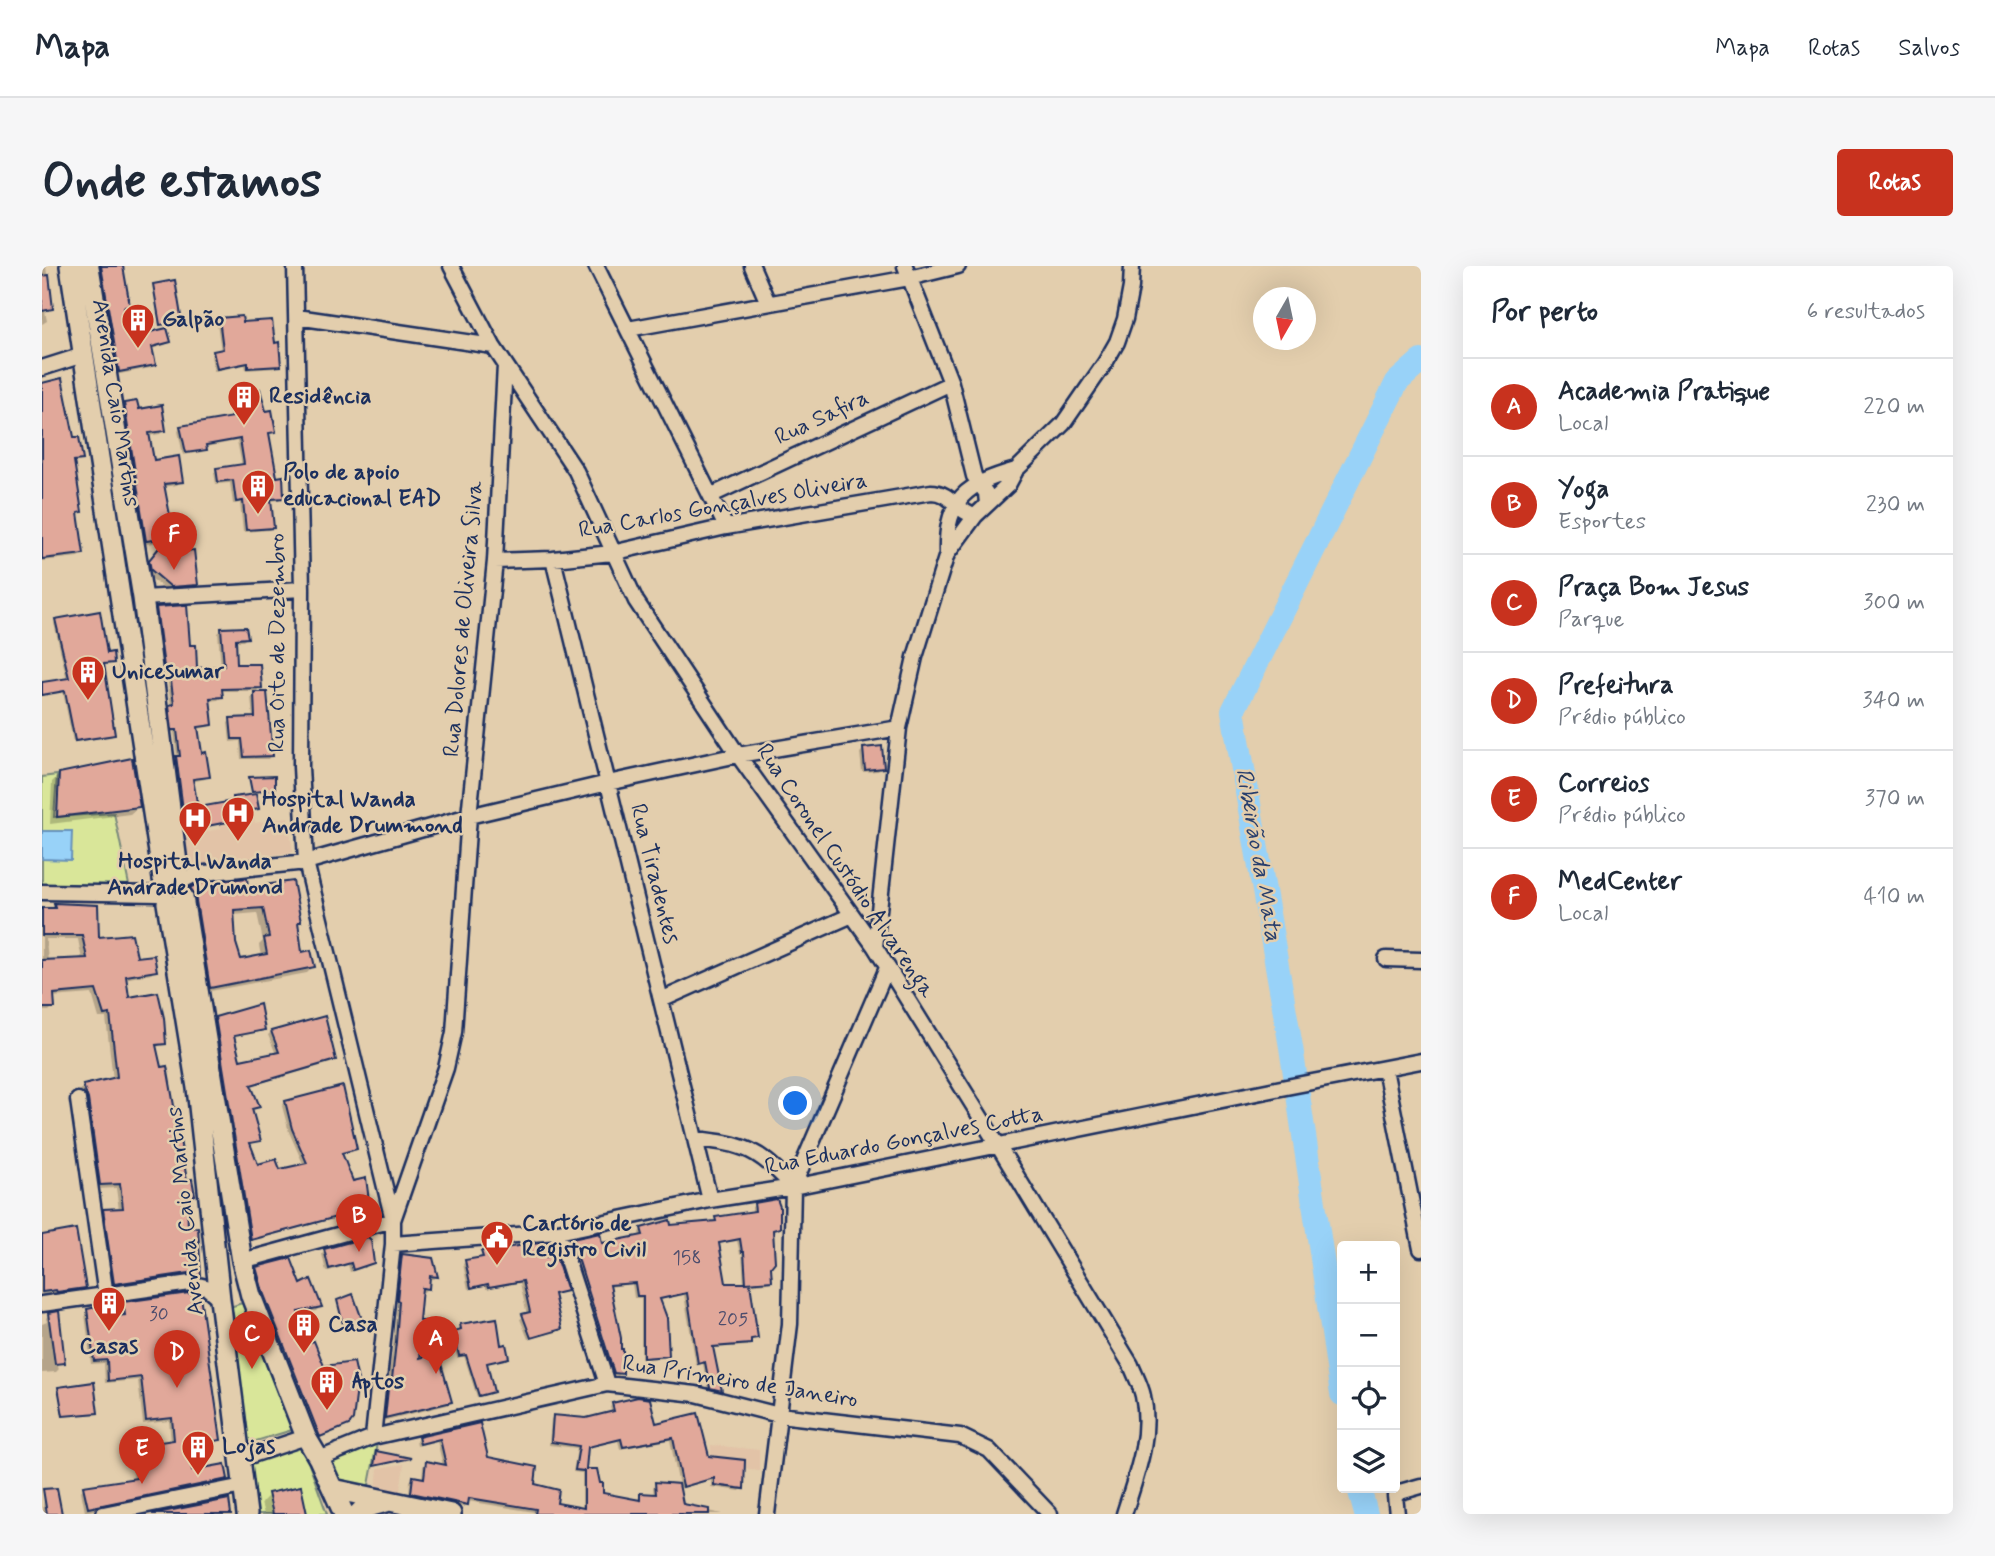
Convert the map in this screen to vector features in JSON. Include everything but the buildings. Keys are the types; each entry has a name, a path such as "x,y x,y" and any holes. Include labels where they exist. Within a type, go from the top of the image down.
{"main road":[{"name":"Avenida Caio Martins","path":"70,266 172,889 242,1261 251,1296 306,1437 344,1514"},
{"name":"Avenida Caio Martins","path":"88,266 143,598 172,889 247,1514"},
{"path":"220,1299 234,1293 251,1296"},
{"path":"333,1489 451,1514"},
{"path":"358,1514 364,1508 390,1501"}],"street":[{"path":"88,266 97,266"},
{"name":"Rua Oito de Dezembro","path":"295,266 302,589 301,767 306,862 393,1220"},
{"name":"Rua Coronel Custódio Alvarenga","path":"451,266 493,346 576,471 636,601 738,755 875,947 1131,1365 1143,1395 1145,1417 1142,1455 1124,1514"},
{"path":"596,266 726,527"},
{"path":"752,266 768,303"},
{"path":"628,329 768,303 907,272 958,266"},
{"path":"947,554 975,516 1008,485 1016,470 1063,424 1105,363 1125,319 1132,266"},
{"path":"907,272 951,383 978,485 986,493 987,504"},
{"path":"298,317 493,346"},
{"path":"42,368 83,355"},
{"name":"Rua Dolores de Oliveira Silva","path":"393,1244 393,1220 446,1068 454,1032 469,816 495,561 505,365"},
{"name":"Rua Safira","path":"712,495 951,383"},
{"path":"875,947 900,728 915,657 947,554 947,532 956,504 965,492 1016,470"},
{"name":"Rua Carlos Gonçalves Oliveira","path":"495,561 612,553 726,527 931,492 947,495 956,504"},
{"path":"956,504 975,516"},
{"name":"Rua Tiradentes","path":"553,559 710,1200"},
{"path":"143,598 302,589"},
{"path":"42,892 172,889 196,874 306,862 469,816 608,783 738,755 900,728"},
{"path":"662,1000 852,915"},
{"path":"1386,959 1421,960"},
{"path":"767,1514 790,1324 793,1187 887,968"},
{"name":"Rua Eduardo Gonçalves Cotta","path":"393,1244 558,1232 1421,1062"},
{"path":"1385,1069 1421,1249"},
{"path":"78,1100 106,1296"},
{"path":"695,1139 728,1142 752,1151 771,1163 793,1187"},
{"path":"242,1261 393,1220"},
{"path":"558,1232 607,1384"},
{"path":"373,1437 393,1244"},
{"path":"42,1304 191,1283 206,1287 220,1299"},
{"name":"Rua Primeiro de Janeiro","path":"319,1459 373,1437 607,1384 696,1394 779,1415 921,1430 968,1439 989,1450 1050,1514"},
{"path":"240,1459 306,1437"},
{"path":"103,1514 243,1486"},
{"path":"1397,1514 1395,1496 1421,1486"}],"shaded area":[{"name":"Hospital Wanda Andrade Drummond","path":"288,817 293,852 189,867 183,835 221,829 220,825 254,819 255,823"},
{"path":"711,1445 759,1450 759,1470 711,1464"},
{"path":"404,1464 400,1492 376,1492 378,1468"}],"green space":[{"path":"57,775 54,817 114,813 130,890 42,889 42,777"},
{"path":"242,1303 292,1430 246,1444 227,1308"},
{"path":"377,1443 368,1490 339,1485 328,1461"},
{"path":"302,1445 327,1514 257,1514 248,1463"}],"water":[{"path":"42,831 72,831 71,860 42,859"}],"waterway":[{"name":"Ribeirão da Mata","path":"1338,1367 1291,1047 1233,711 1397,382 1421,361"},
{"name":"Ribeirão da Mata","path":"1360,1493 1366,1514"}],"place":[{"name":"Galpão","path":"138,350"},
{"name":"Residência","path":"244,427"},
{"name":"Polo de apoio educacional EAD","path":"258,516"},
{"name":"MedCenter","path":"174,570"},
{"name":"Unicesumar","path":"88,702"},
{"name":"Hospital Wanda Andrade Drummond","path":"238,843"},
{"name":"Hospital Wanda Andrade Drumond","path":"195,848"},
{"name":"Yoga","path":"359,1252"},
{"name":"Cartório de Registro Civil","path":"497,1267"},
{"name":"Casas","path":"109,1333"},
{"name":"Casa","path":"304,1355"},
{"name":"Praça Bom Jesus","path":"252,1369"},
{"name":"Academia Pratique","path":"436,1374"},
{"name":"Prefeitura","path":"177,1388"},
{"name":"Aptos","path":"327,1412"},
{"name":"Lojas","path":"198,1477"},
{"name":"Correios","path":"142,1484"}]}
